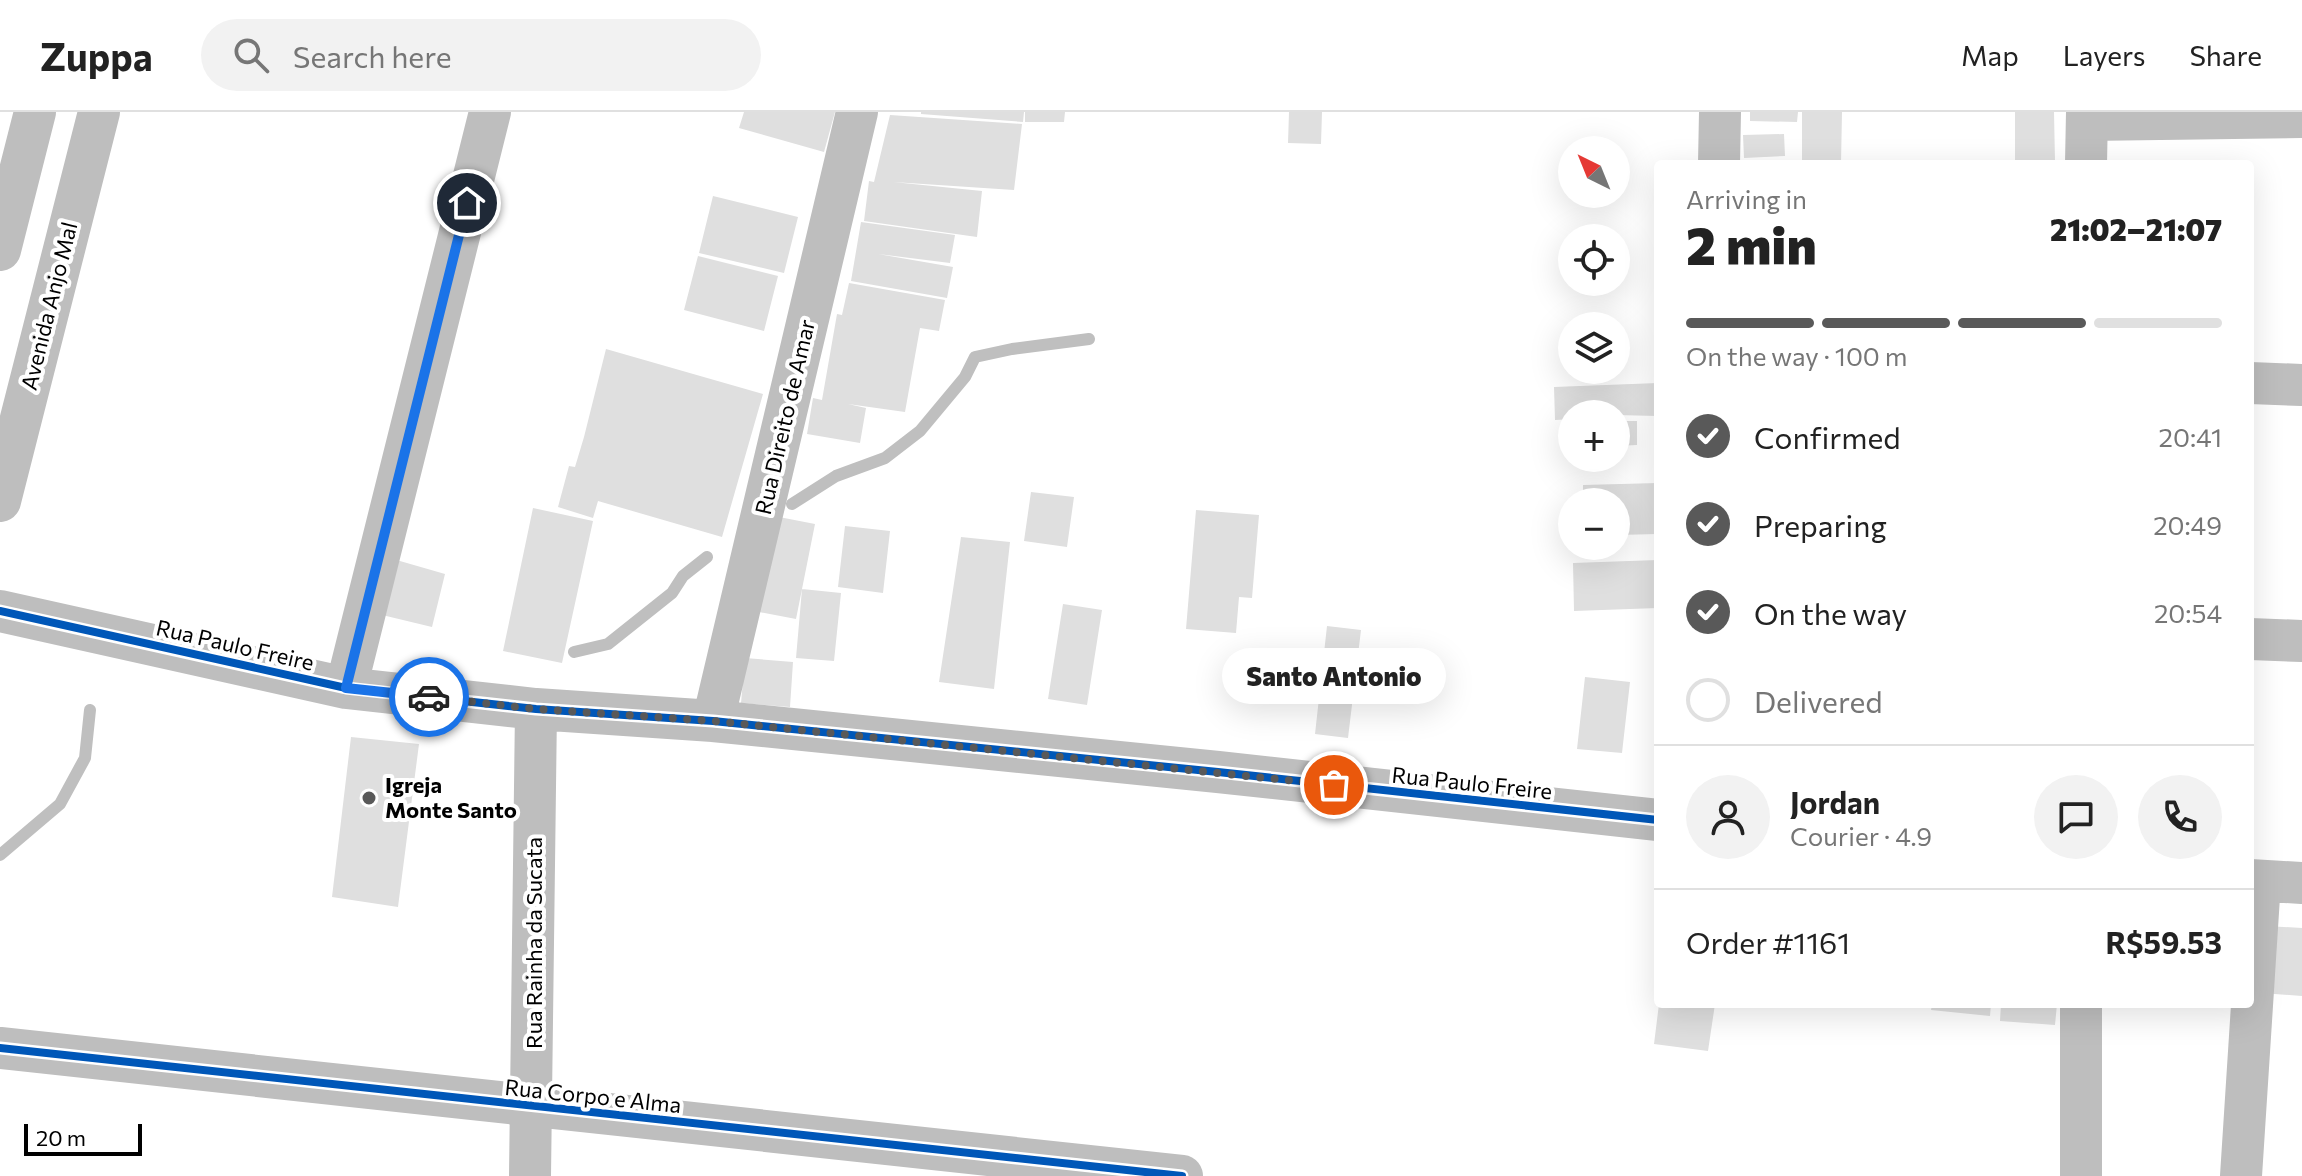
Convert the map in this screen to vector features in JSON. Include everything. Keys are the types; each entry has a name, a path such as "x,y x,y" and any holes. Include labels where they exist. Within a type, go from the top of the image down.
{"street":[{"path":"2,231 35,112"},
{"name":"Avenida Anjo Mal","path":"0,501 99,112"},
{"path":"346,688 490,112"},
{"name":"Rua Direito de Amar","path":"713,721 857,112"},
{"path":"1719,160 1720,112"},
{"path":"2086,160 2087,116 2302,117"},
{"path":"2254,383 2302,385"},
{"name":"Rua Paulo Freire","path":"0,611 346,688 536,709 713,721 1654,820"},
{"path":"2254,639 2302,641"},
{"name":"Rua Rainha da Sucata","path":"530,1176 536,709"},
{"path":"2254,902 2255,881 2302,883"},
{"path":"2081,1008 2081,1176"},
{"path":"2241,1176 2249,1008"},
{"name":"Rua Corpo e Alma","path":"0,1048 1182,1176"}],"building":[{"path":"744,112 835,112 824,152 739,128"},
{"path":"921,112 1024,112 1023,122"},
{"path":"1025,112 1065,112 1064,122 1025,122"},
{"path":"1289,112 1322,112 1321,144 1288,143"},
{"path":"1750,112 1798,112 1797,122 1750,121"},
{"path":"1802,112 1842,112 1841,160 1802,160"},
{"path":"2015,112 2054,112 2055,160 2015,160"},
{"path":"890,115 1022,124 1014,190 893,182 982,191 977,237 864,221 869,181 874,182"},
{"path":"1784,134 1785,156 1744,158 1743,135"},
{"path":"713,196 798,217 784,273 699,253"},
{"path":"861,222 955,235 950,263 878,254 953,267 947,298 851,281"},
{"path":"698,256 778,276 764,331 684,310"},
{"path":"849,283 945,300 939,331 920,328 905,412 848,404 866,408 860,443 807,434 813,398 822,400 837,314 842,315"},
{"path":"606,349 763,394 722,537 598,501 593,518 558,507 569,466 575,467"},
{"path":"1654,383 1654,416 1630,415 1630,400 1558,400 1558,420 1555,420 1554,387"},
{"path":"1630,421 1637,421 1637,445 1630,445"},
{"path":"1654,483 1654,534 1630,535 1630,488 1583,488 1583,485"},
{"path":"1031,492 1074,497 1067,547 1024,541"},
{"path":"533,508 593,521 562,663 503,651"},
{"path":"1196,510 1259,515 1252,598 1239,597 1236,633 1186,629"},
{"path":"779,517 815,524 796,619 759,612"},
{"path":"845,526 890,531 883,593 838,587"},
{"path":"961,537 1010,542 994,689 939,682"},
{"path":"393,559 445,574 432,627 378,614"},
{"path":"1654,560 1654,608 1574,611 1573,563"},
{"path":"802,589 841,593 834,661 796,658"},
{"path":"1063,604 1102,610 1087,705 1048,699"},
{"path":"1327,626 1361,630 1348,738 1315,734"},
{"path":"745,658 793,662 790,707 741,703"},
{"path":"1585,677 1630,682 1622,753 1577,749"},
{"path":"351,737 419,744 398,907 332,897"},
{"path":"2266,926 2302,928 2302,996 2261,993"},
{"path":"1658,1008 1714,1008 1708,1051 1654,1044"},
{"path":"1931,1008 1991,1008 1990,1016"},
{"path":"2001,1008 2057,1008 2055,1025 2000,1021"}],"waterway":[{"path":"792,504 836,476 885,458 920,431 965,377 975,357 1089,339"},
{"path":"574,652 608,644 672,593 683,576 707,557"},
{"path":"0,855 60,804 85,758 90,710"}],"cycle path":[{"path":"0,611 346,688 536,709 713,721 1654,820"},
{"path":"0,1048 1182,1176"}],"way so far":[{"path":"429,697 536,709 713,721 1334,785"}],"place":[{"name":"Santo Antonio","path":"1334,785"},
{"name":"Igreja Monte Santo","path":"369,798"}],"route":[{"path":"429,697 346,688 467,203"}]}
